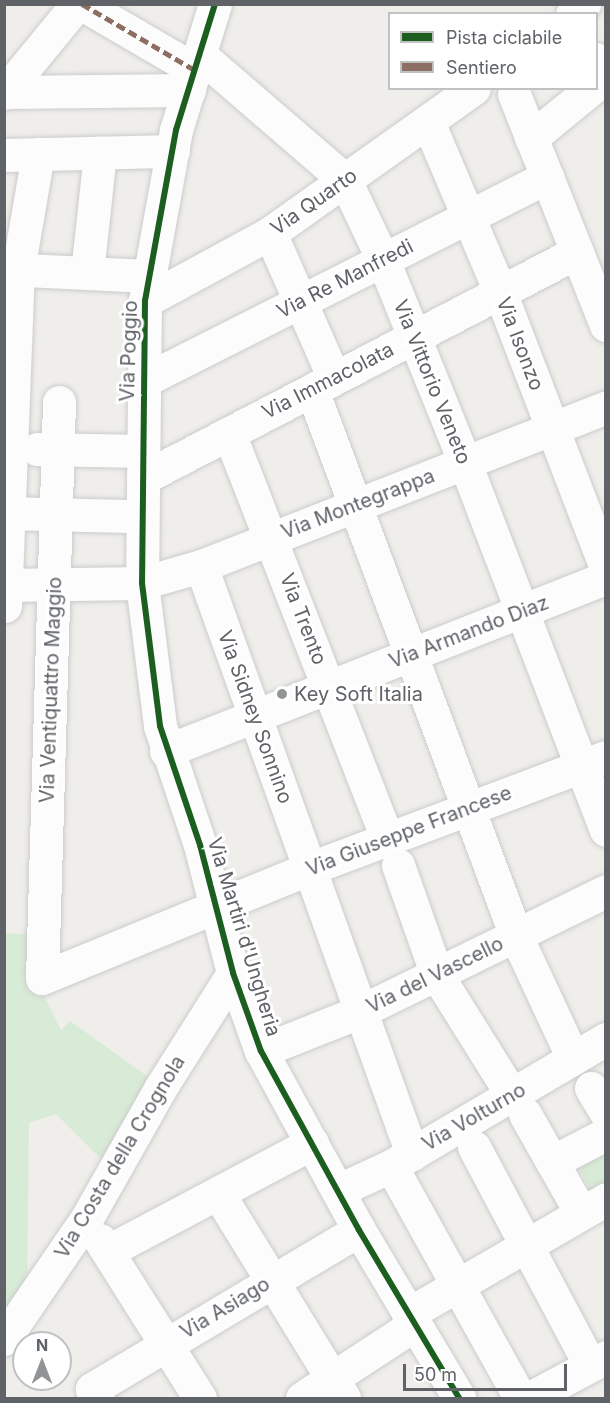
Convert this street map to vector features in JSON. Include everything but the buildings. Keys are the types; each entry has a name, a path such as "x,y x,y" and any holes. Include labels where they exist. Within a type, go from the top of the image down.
{"street":[{"path":"5,92 76,4"},
{"name":"Via Vittorio Veneto","path":"82,4 194,71 345,180 383,260 522,612 594,761 606,830"},
{"name":"Via Poggio","path":"142,583 147,289 173,151 214,4"},
{"path":"5,92 194,71"},
{"name":"Via Quarto","path":"147,289 270,233 471,90"},
{"path":"531,138 586,90"},
{"path":"514,94 606,325"},
{"name":"Via Isonzo","path":"428,122 500,292 606,568"},
{"path":"4,155 173,151"},
{"path":"87,273 100,153"},
{"path":"5,593 11,269 38,154"},
{"name":"Via Re Manfredi","path":"144,381 547,177"},
{"path":"270,233 301,302 357,504 411,654 516,936 573,1058"},
{"name":"Via Immacolata","path":"143,464 229,433 577,252"},
{"path":"11,269 87,273 147,289"},
{"name":"Via Ventiquattro Maggio","path":"42,978 59,402"},
{"name":"Via Montegrappa","path":"5,593 54,584 142,583 201,566 606,407"},
{"name":"Via Trento","path":"229,433 329,685 437,975 519,1104 552,1162 593,1206"},
{"path":"7,449 58,450 143,464"},
{"path":"6,513 127,516"},
{"name":"Via Sidney Sonnino","path":"201,566 359,1012 401,1160 458,1285 520,1398"},
{"name":"Via Armando Diaz","path":"166,751 606,578"},
{"name":"Via Martiri d'Ungheria","path":"142,583 166,751 200,845 214,910 233,973 261,1051 359,1230 459,1398"},
{"name":"Via Giuseppe Francese","path":"42,978 214,910 308,869 393,852 468,808 594,761"},
{"name":"Via del Vascello","path":"261,1051 359,1012 606,891"},
{"name":"Via Costa della Crognola","path":"4,1339 87,1218 161,1087 233,973"},
{"name":"Via Volturno","path":"339,1190 519,1104 573,1058 606,1039"},
{"path":"552,1162 606,1134"},
{"path":"201,1398 104,1246 218,1193 312,1143"},
{"path":"474,1147 526,1245 584,1375 530,1398"},
{"path":"218,1193 269,1281 338,1389"},
{"path":"302,1398 338,1389 412,1319 458,1285 593,1206"},
{"name":"Via Asiago","path":"95,1394 165,1343 359,1230"}],"green space":[{"path":"5,933 34,935 35,977 61,1030 70,1021 154,1081 105,1163 56,1114 29,1123 27,1294 5,1317"},
{"path":"605,1142 605,1185 592,1192 574,1161"}],"marked path":[{"path":"82,4 195,70"}],"cycle path":[{"path":"215,4 176,130 145,301 142,583 160,726 200,845 233,973 261,1051 359,1230 459,1398"}],"place":[{"name":"Key Soft Italia","path":"282,694"}]}
